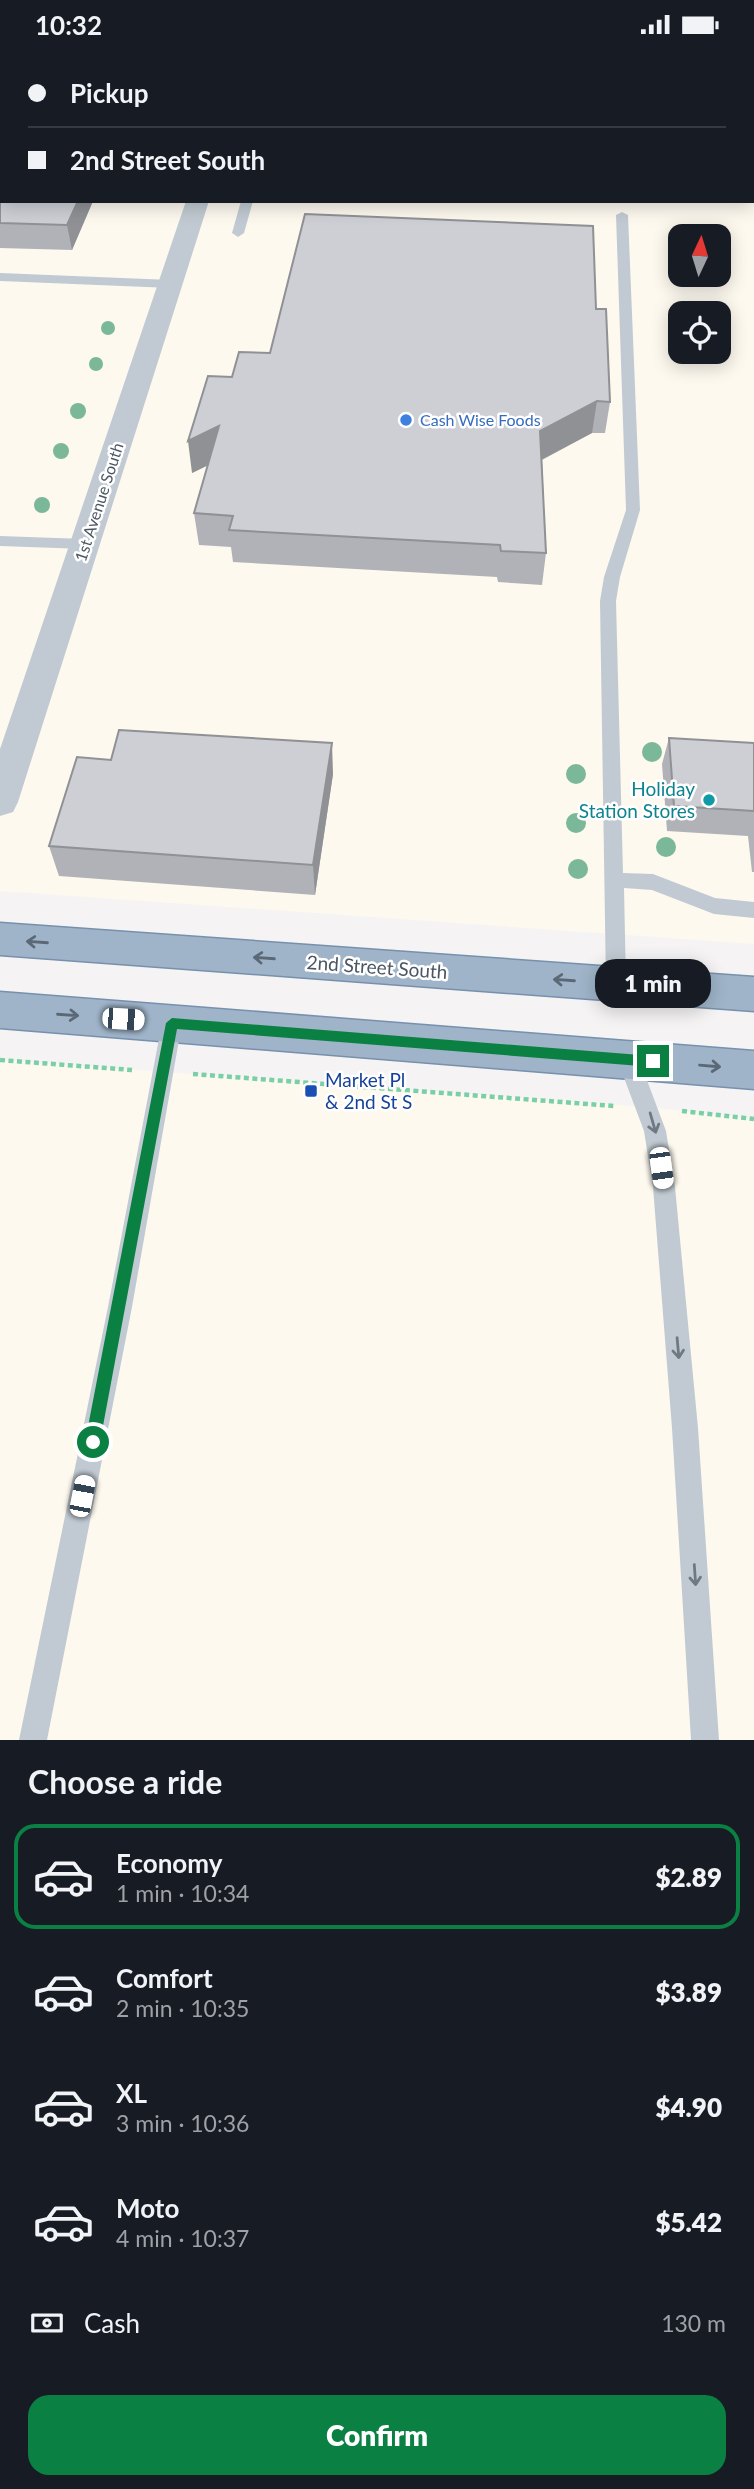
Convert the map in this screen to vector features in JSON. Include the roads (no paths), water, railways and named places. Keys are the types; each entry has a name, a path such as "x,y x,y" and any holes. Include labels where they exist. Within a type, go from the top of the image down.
{"highway":[{"name":"2nd Street South","path":"0,939 754,994"},
{"path":"0,1010 754,1070"}],"street":[{"name":"1st Avenue South","path":"0,802 197,203"}],"lane":[{"path":"238,233 246,203"},
{"path":"617,984 608,601 609,583 626,541 633,510 622,215"},
{"path":"0,277 171,284"},
{"path":"0,541 85,544"},
{"path":"614,880 653,883 714,906 754,910"},
{"path":"33,1740 120,1307 172,1023"},
{"path":"628,1059 656,1131 667,1227 685,1428 705,1740"}],"place":[{"name":"Cash Wise Foods","path":"406,420"},
{"name":"Holiday Station Stores","path":"709,800"},
{"name":"Market Pl & 2nd St S","path":"311,1091"}]}
